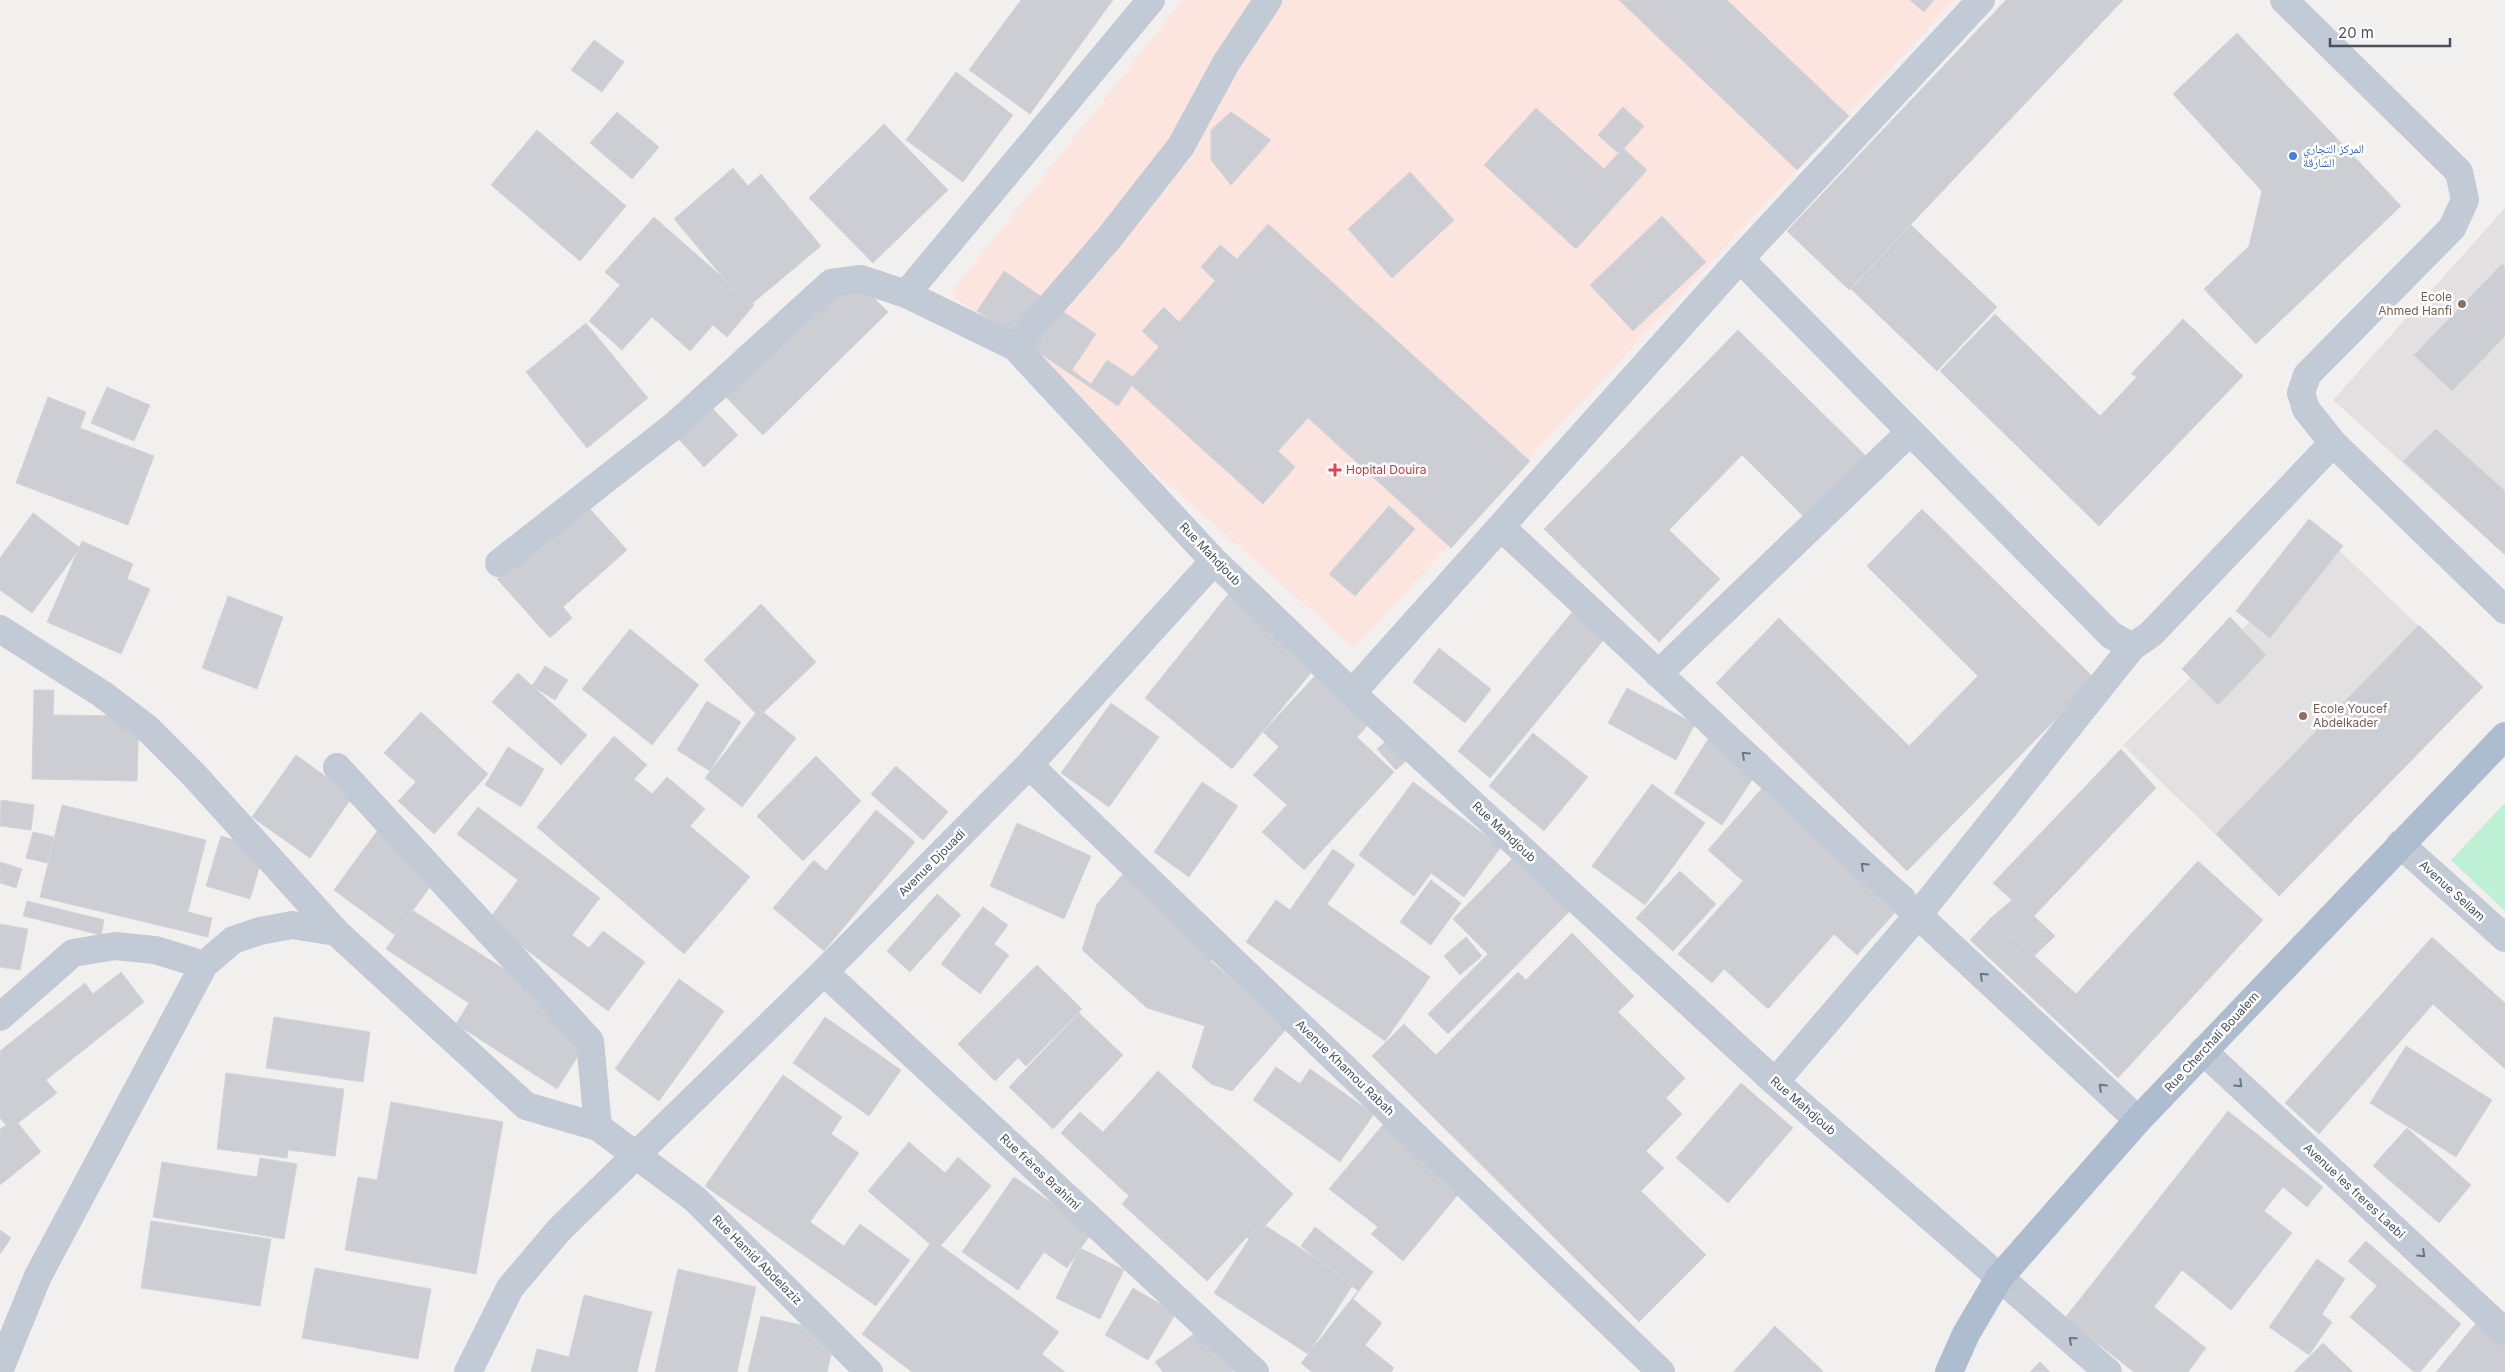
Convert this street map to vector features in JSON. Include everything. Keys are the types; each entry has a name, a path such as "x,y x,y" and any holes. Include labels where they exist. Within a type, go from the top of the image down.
{"main road":[{"name":"Rue Cherchali Boualem","path":"1949,1372 1966,1334 1999,1278 2138,1120 2505,736"}],"street":[{"path":"906,294 1151,0"},
{"path":"1015,347 1109,238 1181,146 1226,63 1268,0"},
{"path":"1352,693 1740,259 1981,0"},
{"path":"2284,0 2459,172 2465,200 2452,228 2307,375 2301,393 2306,410 2333,444 2505,610"},
{"path":"1740,259 2110,635 2132,647"},
{"name":"Rue Mahdjoub","path":"499,563 675,426 831,283 861,279 906,294 1015,347 1214,561 1352,693 1775,1082 2108,1372"},
{"path":"1658,674 1910,432"},
{"path":"1775,1082 1918,915 2132,647 2152,634 2333,444"},
{"path":"1501,527 2138,1120"},
{"name":"Avenue Djouadi","path":"468,1372 510,1288 559,1230 638,1156 824,972 1029,765 1214,561"},
{"name":"Rue Hamid Abdelaziz","path":"0,629 102,694 147,728 200,782 336,932 526,1106 598,1127 695,1199 869,1372"},
{"name":"Avenue Khamou Rabah","path":"1029,765 1661,1372"},
{"path":"337,767 590,1041 598,1127"},
{"name":"Avenue Sellam","path":"2400,844 2505,938"},
{"path":"0,1369 38,1276 204,965 233,940 260,931 292,925 336,932"},
{"path":"0,1017 73,953 115,946 155,950 204,965"},
{"name":"Rue frères Brahimi","path":"824,972 1255,1372"},
{"name":"Avenue les freres Laebi","path":"2203,1051 2505,1332"}],"shaded area":[{"name":"Hopital Douira","path":"1183,0 1954,0 1354,648 951,293"},
{"name":"Ecole Ahmed Hanfi","path":"2505,208 2505,555 2333,400"},
{"name":"Ecole Youcef Abdelkader","path":"2327,539 2483,687 2279,896 2123,745 2190,678 2182,669 2230,617 2242,630"}],"green space":[{"path":"2505,803 2505,911 2451,860"}],"building":[{"path":"1021,0 1113,0 1030,114 969,70"},
{"path":"1619,0 1727,0 1849,116 1797,170"},
{"path":"1910,0 1934,0 1924,12"},
{"path":"2006,0 2123,0 1849,290 1787,231"},
{"name":"المركز التجاري الشارقة","path":"2237,33 2401,206 2256,344 2204,289 2249,246 2262,191 2173,94"},
{"path":"594,40 624,62 602,92 571,70"},
{"path":"956,72 1013,115 963,182 906,140"},
{"path":"1623,107 1644,126 1619,154 1598,135"},
{"path":"1536,108 1604,169 1623,148 1647,170 1576,249 1484,165"},
{"path":"617,112 659,147 632,179 590,143"},
{"path":"1231,112 1271,140 1231,185 1211,160 1211,130"},
{"path":"884,124 948,190 873,263 809,198"},
{"path":"537,130 626,206 580,261 491,185"},
{"path":"733,168 748,186 761,174 821,246 748,307 674,219"},
{"path":"1410,172 1454,220 1392,278 1348,229"},
{"path":"1662,216 1706,262 1633,331 1590,285"},
{"path":"654,217 754,305 727,337 713,325 690,351 652,317 622,350 589,321 620,285 605,272"},
{"path":"1268,224 1530,461 1451,548 1308,418 1278,451 1295,467 1263,504 1128,382 1159,347 1142,331 1164,307 1179,322 1215,281 1201,267 1220,245 1237,259"},
{"path":"1911,225 1997,307 1937,371 1851,289"},
{"path":"2502,264 2505,267 2505,336 2452,391 2414,355"},
{"path":"843,267 888,312 763,435 719,390"},
{"path":"1004,271 1096,334 1072,370 1091,384 1107,360 1136,379 1118,406 977,311"},
{"path":"1995,314 2100,416 2137,377 2131,374 2183,319 2243,376 2099,526 1940,371"},
{"path":"586,323 648,398 587,448 526,372"},
{"path":"1738,330 1871,461 1810,523 1742,455 1669,530 1720,579 1659,642 1544,529"},
{"path":"107,387 150,405 134,441 91,423"},
{"path":"48,397 86,412 80,428 154,456 128,525 16,483"},
{"path":"709,405 738,435 704,467 676,436"},
{"path":"2436,429 2505,491 2505,555 2403,461"},
{"path":"583,501 627,550 563,607 572,618 550,638 497,579"},
{"path":"1389,506 1415,529 1355,596 1329,574"},
{"path":"1922,509 2095,679 1907,871 1716,683 1779,618 1909,746 1978,676 1867,566"},
{"path":"33,513 80,548 32,613 0,590 0,558"},
{"path":"2309,519 2343,546 2270,638 2236,611"},
{"path":"82,541 133,564 127,579 150,589 121,654 47,622"},
{"path":"1231,591 1319,663 1232,769 1145,698"},
{"path":"228,596 283,617 257,689 202,668"},
{"path":"761,604 816,662 759,717 704,660"},
{"path":"1574,610 1606,637 1490,778 1458,751"},
{"path":"2230,617 2266,655 2218,705 2182,669"},
{"path":"2419,625 2483,687 2279,896 2216,834"},
{"path":"630,629 699,685 652,745 582,689"},
{"path":"1439,648 1491,689 1465,723 1413,682"},
{"path":"1328,662 1381,711 1357,737 1394,772 1304,870 1262,832 1287,805 1253,775 1279,747 1263,732"},
{"path":"545,666 568,680 555,700 532,686"},
{"path":"518,673 587,735 561,765 492,702"},
{"path":"1627,688 1695,724 1676,760 1608,723"},
{"path":"34,690 54,690 53,715 139,716 137,781 32,779"},
{"path":"707,701 741,722 710,771 677,750"},
{"path":"1111,703 1159,737 1109,807 1061,773"},
{"path":"759,709 796,738 742,807 705,778"},
{"path":"421,712 488,774 434,834 398,801 416,782 384,753"},
{"path":"1718,724 1768,756 1722,825 1674,793"},
{"path":"1533,733 1588,777 1544,831 1489,786"},
{"path":"1394,734 1413,755 1396,770 1377,749"},
{"path":"614,736 647,765 634,779 652,794 667,777 705,809 690,826 750,877 684,954 537,827"},
{"path":"508,747 544,769 521,807 485,785"},
{"path":"2121,749 2156,788 2034,916 2055,936 2034,956 1992,917 2012,900 1993,883"},
{"path":"296,755 353,796 310,858 252,817"},
{"path":"816,756 861,801 803,861 757,816"},
{"path":"896,766 948,812 923,840 871,794"},
{"path":"1772,777 1821,809 1914,891 1857,955 1834,934 1768,1009 1724,969 1712,983 1678,954 1743,881 1708,850"},
{"path":"1202,782 1238,806 1189,877 1154,852"},
{"path":"1413,782 1501,847 1464,897 1431,873 1414,896 1359,855"},
{"path":"1652,784 1705,823 1645,905 1592,866"},
{"path":"1,800 34,805 31,830 0,826"},
{"path":"62,805 206,840 188,912 212,918 208,937 40,897"},
{"path":"478,807 600,898 572,935 589,948 603,931 645,962 608,1011 488,921 518,880 457,834"},
{"path":"876,810 915,842 824,951 773,908 814,860 826,871"},
{"path":"1017,823 1091,856 1064,919 990,886"},
{"path":"380,827 441,872 395,935 334,890"},
{"path":"33,832 54,837 47,863 26,858"},
{"path":"221,836 265,849 250,899 206,886"},
{"path":"1524,847 1579,902 1448,1034 1428,1014 1488,954 1453,919"},
{"path":"1333,849 1355,865 1327,904 1430,977 1385,1041 1246,942 1276,900 1290,910"},
{"path":"2198,861 2263,920 2118,1078 1970,940 1992,917 2076,994"},
{"path":"0,862 22,869 16,888 0,883"},
{"path":"1131,865 1216,943 1211,961 1239,986 1268,995 1295,1019 1232,1091 1211,1084 1192,1067 1205,1026 1147,1008 1082,950 1097,904"},
{"path":"1680,871 1716,904 1673,951 1636,918"},
{"path":"1431,880 1461,903 1431,945 1400,922"},
{"path":"937,894 961,915 910,972 887,951"},
{"path":"27,901 104,920 101,935 23,916"},
{"path":"983,907 1008,925 994,944 1009,955 980,994 941,964"},
{"path":"412,910 596,1028 557,1089 456,1024 469,1003 386,949"},
{"path":"0,924 28,929 20,970 0,967"},
{"path":"1572,933 1634,996 1618,1012 1685,1078 1666,1098 1682,1114 1646,1151 1664,1168 1641,1191 1706,1255 1639,1322 1372,1056 1404,1024 1436,1055 1518,972 1526,980"},
{"path":"1466,937 1482,956 1460,975 1444,956"},
{"path":"2432,937 2505,1003 2505,1069 2433,1004 2319,1134 2285,1103"},
{"path":"1037,965 1082,1009 1026,1066 1018,1058 995,1081 958,1044"},
{"path":"121,972 144,1002 46,1080 57,1093 18,1123 41,1152 0,1185 0,1129 6,1125 0,1118 0,1051 85,983 93,994"},
{"path":"679,979 724,1011 659,1101 615,1069"},
{"path":"1079,1013 1123,1055 1053,1129 1009,1087"},
{"path":"274,1017 370,1032 363,1082 266,1068"},
{"path":"825,1017 901,1070 869,1116 793,1063"},
{"path":"2406,1046 2492,1100 2456,1157 2370,1103"},
{"path":"1276,1067 1300,1084 1310,1069 1374,1114 1340,1162 1253,1100"},
{"path":"1158,1071 1293,1194 1252,1241 1247,1237 1207,1281 1122,1204 1129,1196 1061,1133 1080,1112 1103,1132"},
{"path":"226,1073 344,1089 335,1156 288,1150 287,1158 217,1149"},
{"path":"783,1075 842,1117 831,1134 859,1153 810,1222 844,1246 860,1224 910,1260 876,1306 705,1186"},
{"path":"1741,1083 1793,1128 1728,1203 1676,1158"},
{"path":"391,1102 503,1122 476,1274 345,1250 358,1177 377,1180"},
{"path":"2228,1111 2323,1187 2307,1207 2283,1187 2264,1211 2292,1233 2231,1310 2182,1270 2154,1307 2206,1348 2188,1372 2134,1372 2065,1318"},
{"path":"1393,1113 1471,1179 1403,1261 1371,1234 1378,1227 1329,1189"},
{"path":"2407,1128 2471,1185 2439,1223 2373,1166"},
{"path":"909,1142 945,1173 958,1157 991,1186 937,1250 868,1191"},
{"path":"260,1158 297,1164 284,1239 153,1217 162,1162 257,1177"},
{"path":"1014,1177 1093,1231 1067,1268 1044,1252 1018,1290 962,1252"},
{"path":"151,1221 271,1239 260,1306 141,1288"},
{"path":"1260,1222 1354,1283 1308,1354 1214,1293"},
{"path":"1315,1227 1373,1272 1353,1299 1382,1323 1365,1345 1394,1368 1391,1372 1312,1372 1301,1363 1358,1291 1301,1246"},
{"path":"0,1230 11,1238 0,1254"},
{"path":"933,1240 1059,1332 1042,1354 1065,1372 912,1372 862,1334"},
{"path":"2366,1241 2461,1324 2420,1372 2414,1372 2350,1317 2377,1286 2348,1261"},
{"path":"1080,1248 1124,1270 1100,1319 1056,1298"},
{"path":"2317,1259 2345,1279 2322,1314 2332,1322 2309,1355 2269,1327"},
{"path":"315,1268 431,1289 418,1359 302,1338"},
{"path":"678,1269 756,1287 737,1372 655,1372"},
{"path":"1133,1288 1176,1313 1148,1360 1105,1335"},
{"path":"584,1295 652,1312 637,1372 531,1372 537,1349 569,1357"},
{"path":"761,1316 836,1333 827,1372 748,1372"},
{"path":"2481,1317 2505,1337 2505,1372 2436,1372"},
{"path":"1775,1326 1823,1371 1733,1372"},
{"path":"1202,1328 1233,1372 1163,1372 1155,1362"},
{"path":"2323,1343 2353,1372 2294,1372"},
{"path":"2040,1362 2050,1372 2030,1372"}],"place":[{"name":"المركز التجاري الشارقة","path":"2293,156"},
{"name":"Ecole Ahmed Hanfi","path":"2462,304"},
{"name":"Hopital Douira","path":"1335,470"},
{"name":"Ecole Youcef Abdelkader","path":"2303,716"}]}
